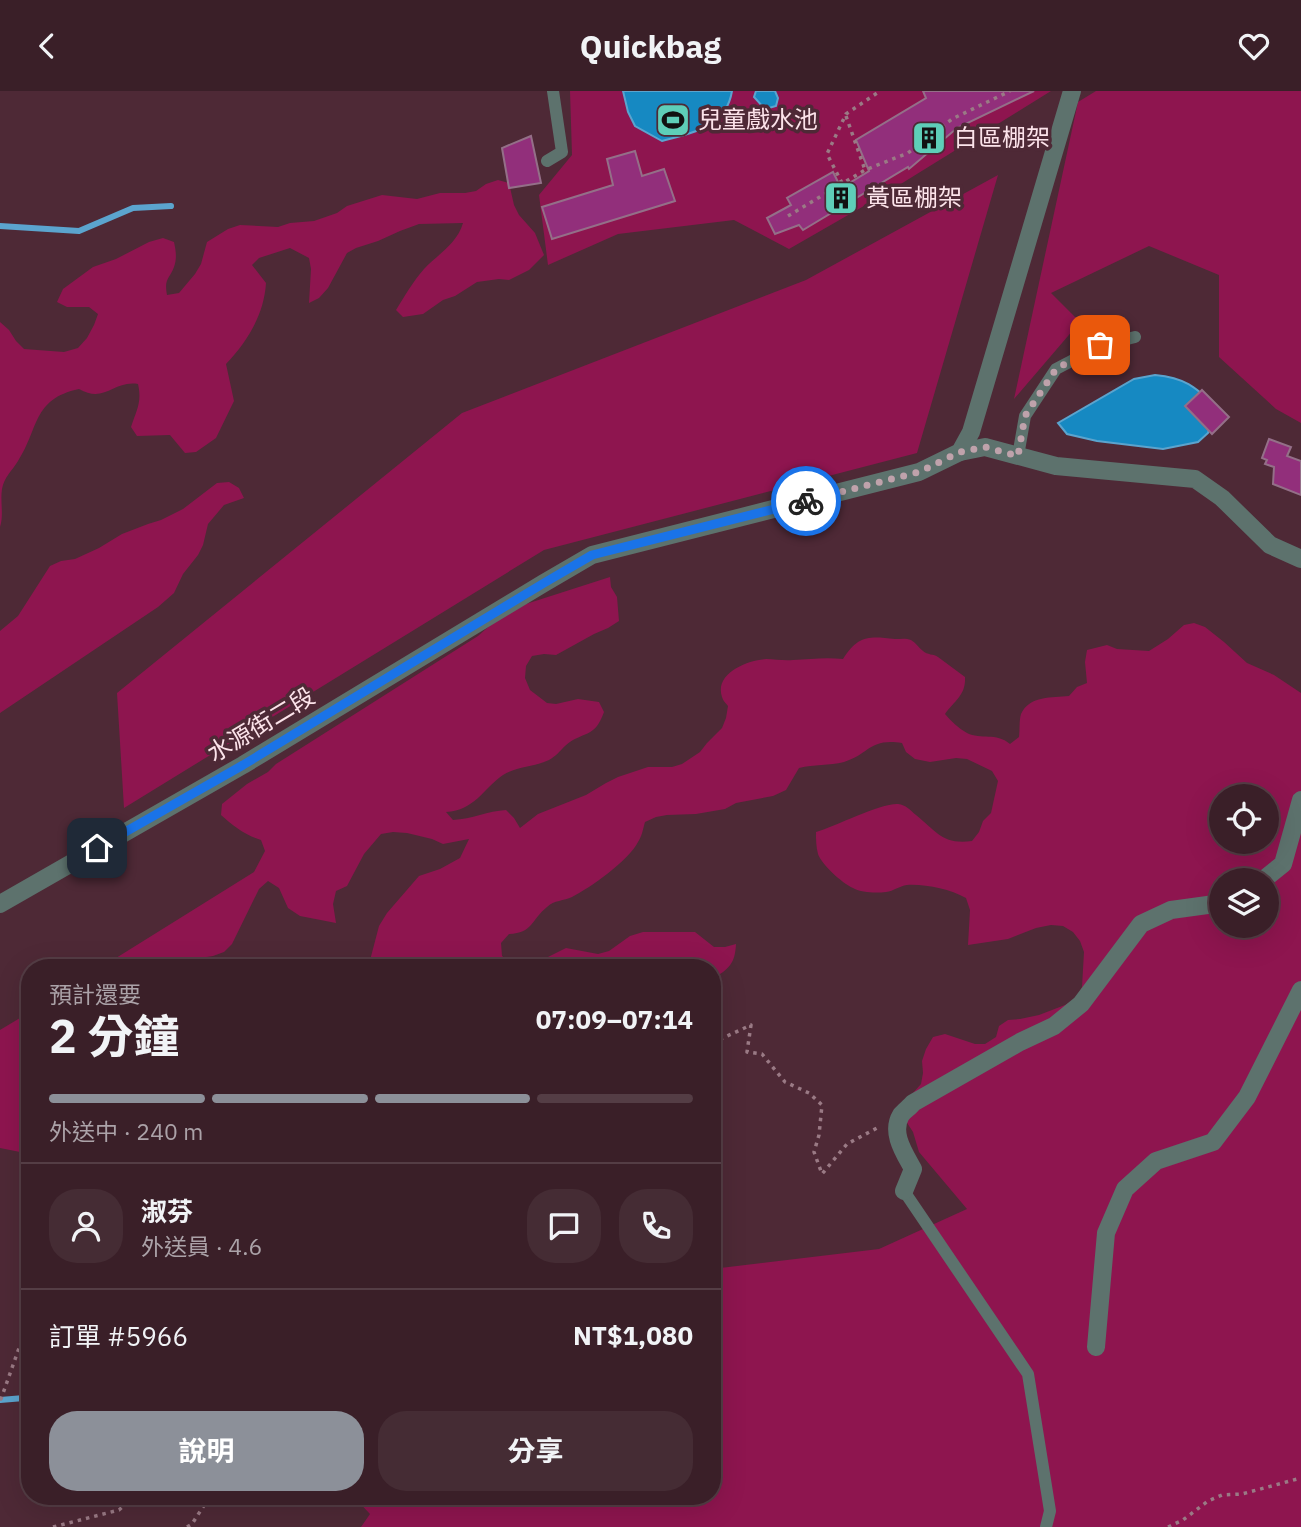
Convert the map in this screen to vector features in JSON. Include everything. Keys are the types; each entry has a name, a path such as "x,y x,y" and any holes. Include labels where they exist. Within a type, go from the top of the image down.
{"street":[{"path":"960,452 971,432 1072,91"},
{"path":"960,452 985,447 1056,466 1195,479 1222,498 1270,545 1301,559"},
{"name":"水源街二段","path":"0,904 243,765 592,555 919,472 960,452"},
{"path":"1278,868 1283,864 1301,800"},
{"path":"904,1191 913,1169 897,1133 900,1117 914,1103 1020,1042 1054,1026 1081,1004 1140,924 1171,910 1209,905"},
{"path":"1096,1347 1106,1233 1125,1189 1156,1161 1213,1142 1247,1097 1301,990"}],"lane":[{"path":"547,161 562,152 553,91"},
{"path":"1018,456 1025,416 1056,369 1100,345 1135,337"},
{"path":"904,1191 1028,1374 1050,1511 1046,1527"}],"path":[{"path":"842,183 827,154 846,114 880,91"},
{"path":"788,216 865,170 908,153 952,119 1010,91"},
{"path":"846,114 865,170"},
{"path":"721,1038 751,1025 747,1052 762,1054 785,1082 809,1093 822,1105 814,1152 822,1174 847,1144 884,1124 898,1125"},
{"path":"0,1399 21,1342"},
{"path":"1168,1527 1222,1495 1242,1494 1301,1478"},
{"path":"53,1527 119,1510 125,1505"},
{"path":"187,1527 204,1505"}],"shaded area":[{"path":"570,91 1051,91 883,195 789,249 734,220 618,234 548,265 539,195 572,155"},
{"path":"1096,91 1301,91 1301,423 1276,409 1219,357 1219,275 1149,246 1051,293 1080,322 1014,399 1078,102"},
{"path":"998,175 917,453 544,550 124,808 117,693 462,413 806,280"},
{"path":"498,180 509,183 514,205 535,233 544,255 529,270 509,280 477,282 423,314 403,317 396,310 406,294 424,269 452,243 463,223 419,224 356,248 347,253 328,288 319,298 309,303 309,258 290,248 259,258 252,265 266,283 265,295 253,327 226,364 234,401 216,438 196,452 185,453 170,435 137,436 131,427 139,401 138,384 122,385 96,394 79,389 64,394 45,408 25,449 4,481 0,527 0,322 24,349 64,352 78,348 87,338 98,314 89,307 67,307 57,302 63,289 93,267 149,242 163,238 174,242 176,261 166,289 167,295 179,293 201,264 207,242 228,229 240,225 278,227 314,221 337,213 347,206 382,195 417,199 440,193 465,193 476,191"},
{"path":"229,482 239,488 244,498 224,505 208,524 203,545 183,574 174,593 158,607 0,713 0,631 18,616 50,566 75,559 122,534 161,520 183,509 217,483"},
{"path":"610,577 611,587 617,597 619,621 556,655 532,656 526,666 525,678 530,690 547,703 556,704 578,699 599,702 604,712 596,727 571,741 551,758 503,775 471,803 446,812 453,820 506,810 520,828 538,814 586,795 618,777 648,767 672,767 682,764 700,752 722,728 728,706 722,698 721,689 723,681 734,669 766,659 843,659 854,645 865,639 878,637 911,640 925,652 938,657 965,677 962,693 945,714 967,733 999,738 1010,744 1019,737 1021,714 1030,703 1069,696 1077,687 1087,683 1087,650 1107,645 1117,649 1149,651 1184,625 1194,623 1205,627 1247,663 1274,675 1301,693 1301,1527 361,1527 370,1514 362,1505 721,1505 721,1268 879,1249 967,1209 919,1152 913,1132 900,1112 921,1084 922,1061 926,1049 933,1037 945,1034 975,1044 985,1044 996,1037 999,1026 1008,1020 1039,1015 1065,1005 1076,999 1082,987 1084,952 1073,932 1063,926 1036,928 1008,939 968,945 970,910 966,898 922,885 907,885 886,892 861,891 843,882 820,858 816,832 881,807 903,805 941,836 962,842 972,841 983,821 991,813 998,781 992,771 967,759 930,762 915,759 906,752 902,743 891,742 876,745 844,762 799,768 786,790 773,796 736,803 725,809 667,815 645,822 638,842 618,865 580,893 550,905 523,931 509,934 501,943 502,956 506,959 370,959 379,926 387,913 419,876 460,858 469,839 443,844 407,833 393,832 381,834 364,854 347,886 336,891 333,904 336,923 300,916 288,908 279,888 268,881 259,889 232,944 224,952 194,959 114,959 254,872 265,851 261,840 240,830 221,815 222,804 276,764 478,636 495,621 526,604"},
{"path":"643,932 695,932 714,947 736,944 730,965 721,973 721,959 544,959 566,948 598,954 609,951 630,936"},
{"path":"21,1017 21,1152 0,1148 0,1030"}],"water":[{"name":"兒童戲水池","path":"623,91 732,91 723,113 715,121 696,131 662,141 635,126"},
{"path":"756,91 775,91 778,98 776,106 765,109 754,97"},
{"path":"1155,375 1189,384 1216,406 1208,433 1198,442 1163,449 1097,441 1067,434 1058,423 1134,379"}],"building":[{"path":"923,91 1034,91 957,128 909,169 908,167 803,230 799,225 775,234 767,218 791,205 787,198 833,172 841,188 869,171 856,140 926,98"},
{"path":"531,136 541,183 509,188 502,148"},
{"path":"635,151 642,176 664,169 675,201 552,239 542,207 613,185 607,159"},
{"path":"1202,390 1229,417 1212,434 1185,406"},
{"path":"1269,439 1291,447 1287,456 1301,461 1301,495 1273,484 1274,467 1265,464 1267,460 1262,458"}],"waterway":[{"path":"0,226 79,231 133,208 171,206"},
{"path":"0,1400 21,1398"}],"way so far":[{"path":"806,501 919,472 960,452 985,447 1018,456 1025,416 1056,369 1100,345"}],"place":[{"name":"兒童戲水池","path":"673,120"},
{"name":"白區棚架","path":"929,138"},
{"name":"黃區棚架","path":"841,198"}],"route":[{"path":"97,848 243,765 592,555 806,501"}]}
